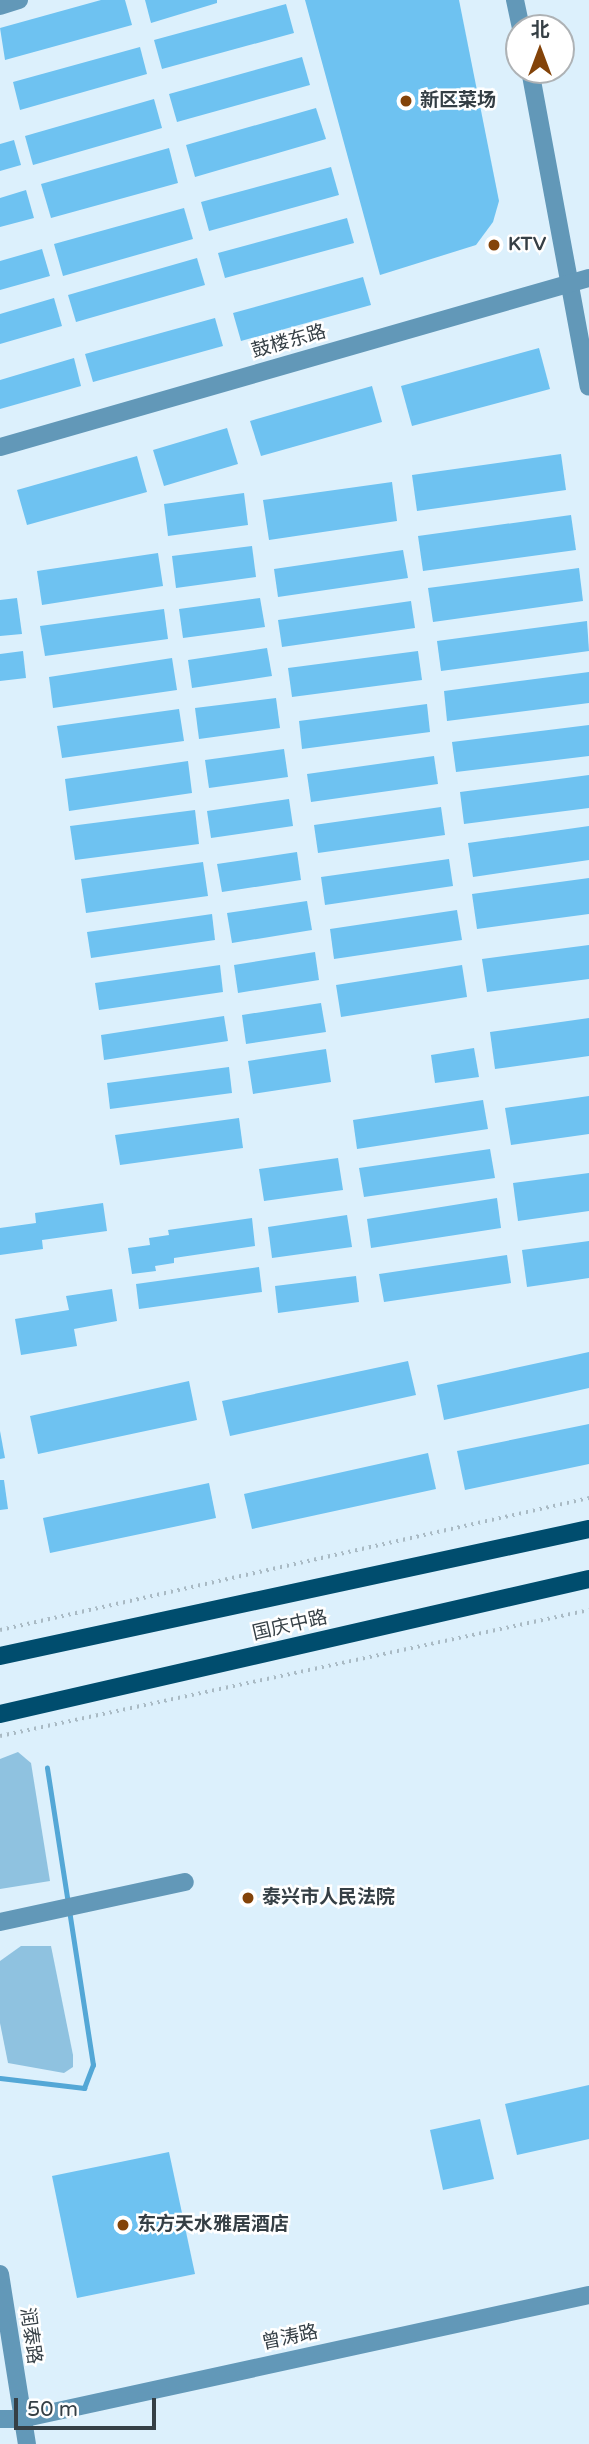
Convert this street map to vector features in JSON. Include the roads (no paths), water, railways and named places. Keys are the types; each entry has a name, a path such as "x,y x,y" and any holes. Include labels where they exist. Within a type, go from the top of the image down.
{"main road":[{"path":"0,1656 589,1530"},
{"name":"国庆中路","path":"0,1714 589,1579"}],"street":[{"path":"0,6 19,0"},
{"path":"533,84 581,280 589,387"},
{"name":"鼓楼东路","path":"0,447 581,280"},
{"path":"0,1922 186,1882"},
{"name":"润泰路","path":"0,2274 27,2444"},
{"name":"曾涛路","path":"0,2419 21,2419 589,2295"}],"waterway":[{"path":"0,2078 84,2088 93,2065 47,1768"}],"place":[{"name":"新区菜场","path":"406,101"},
{"name":"KTV","path":"494,245"},
{"name":"泰兴市人民法院","path":"248,1898"},
{"name":"东方天水雅居酒店","path":"123,2225"}]}
